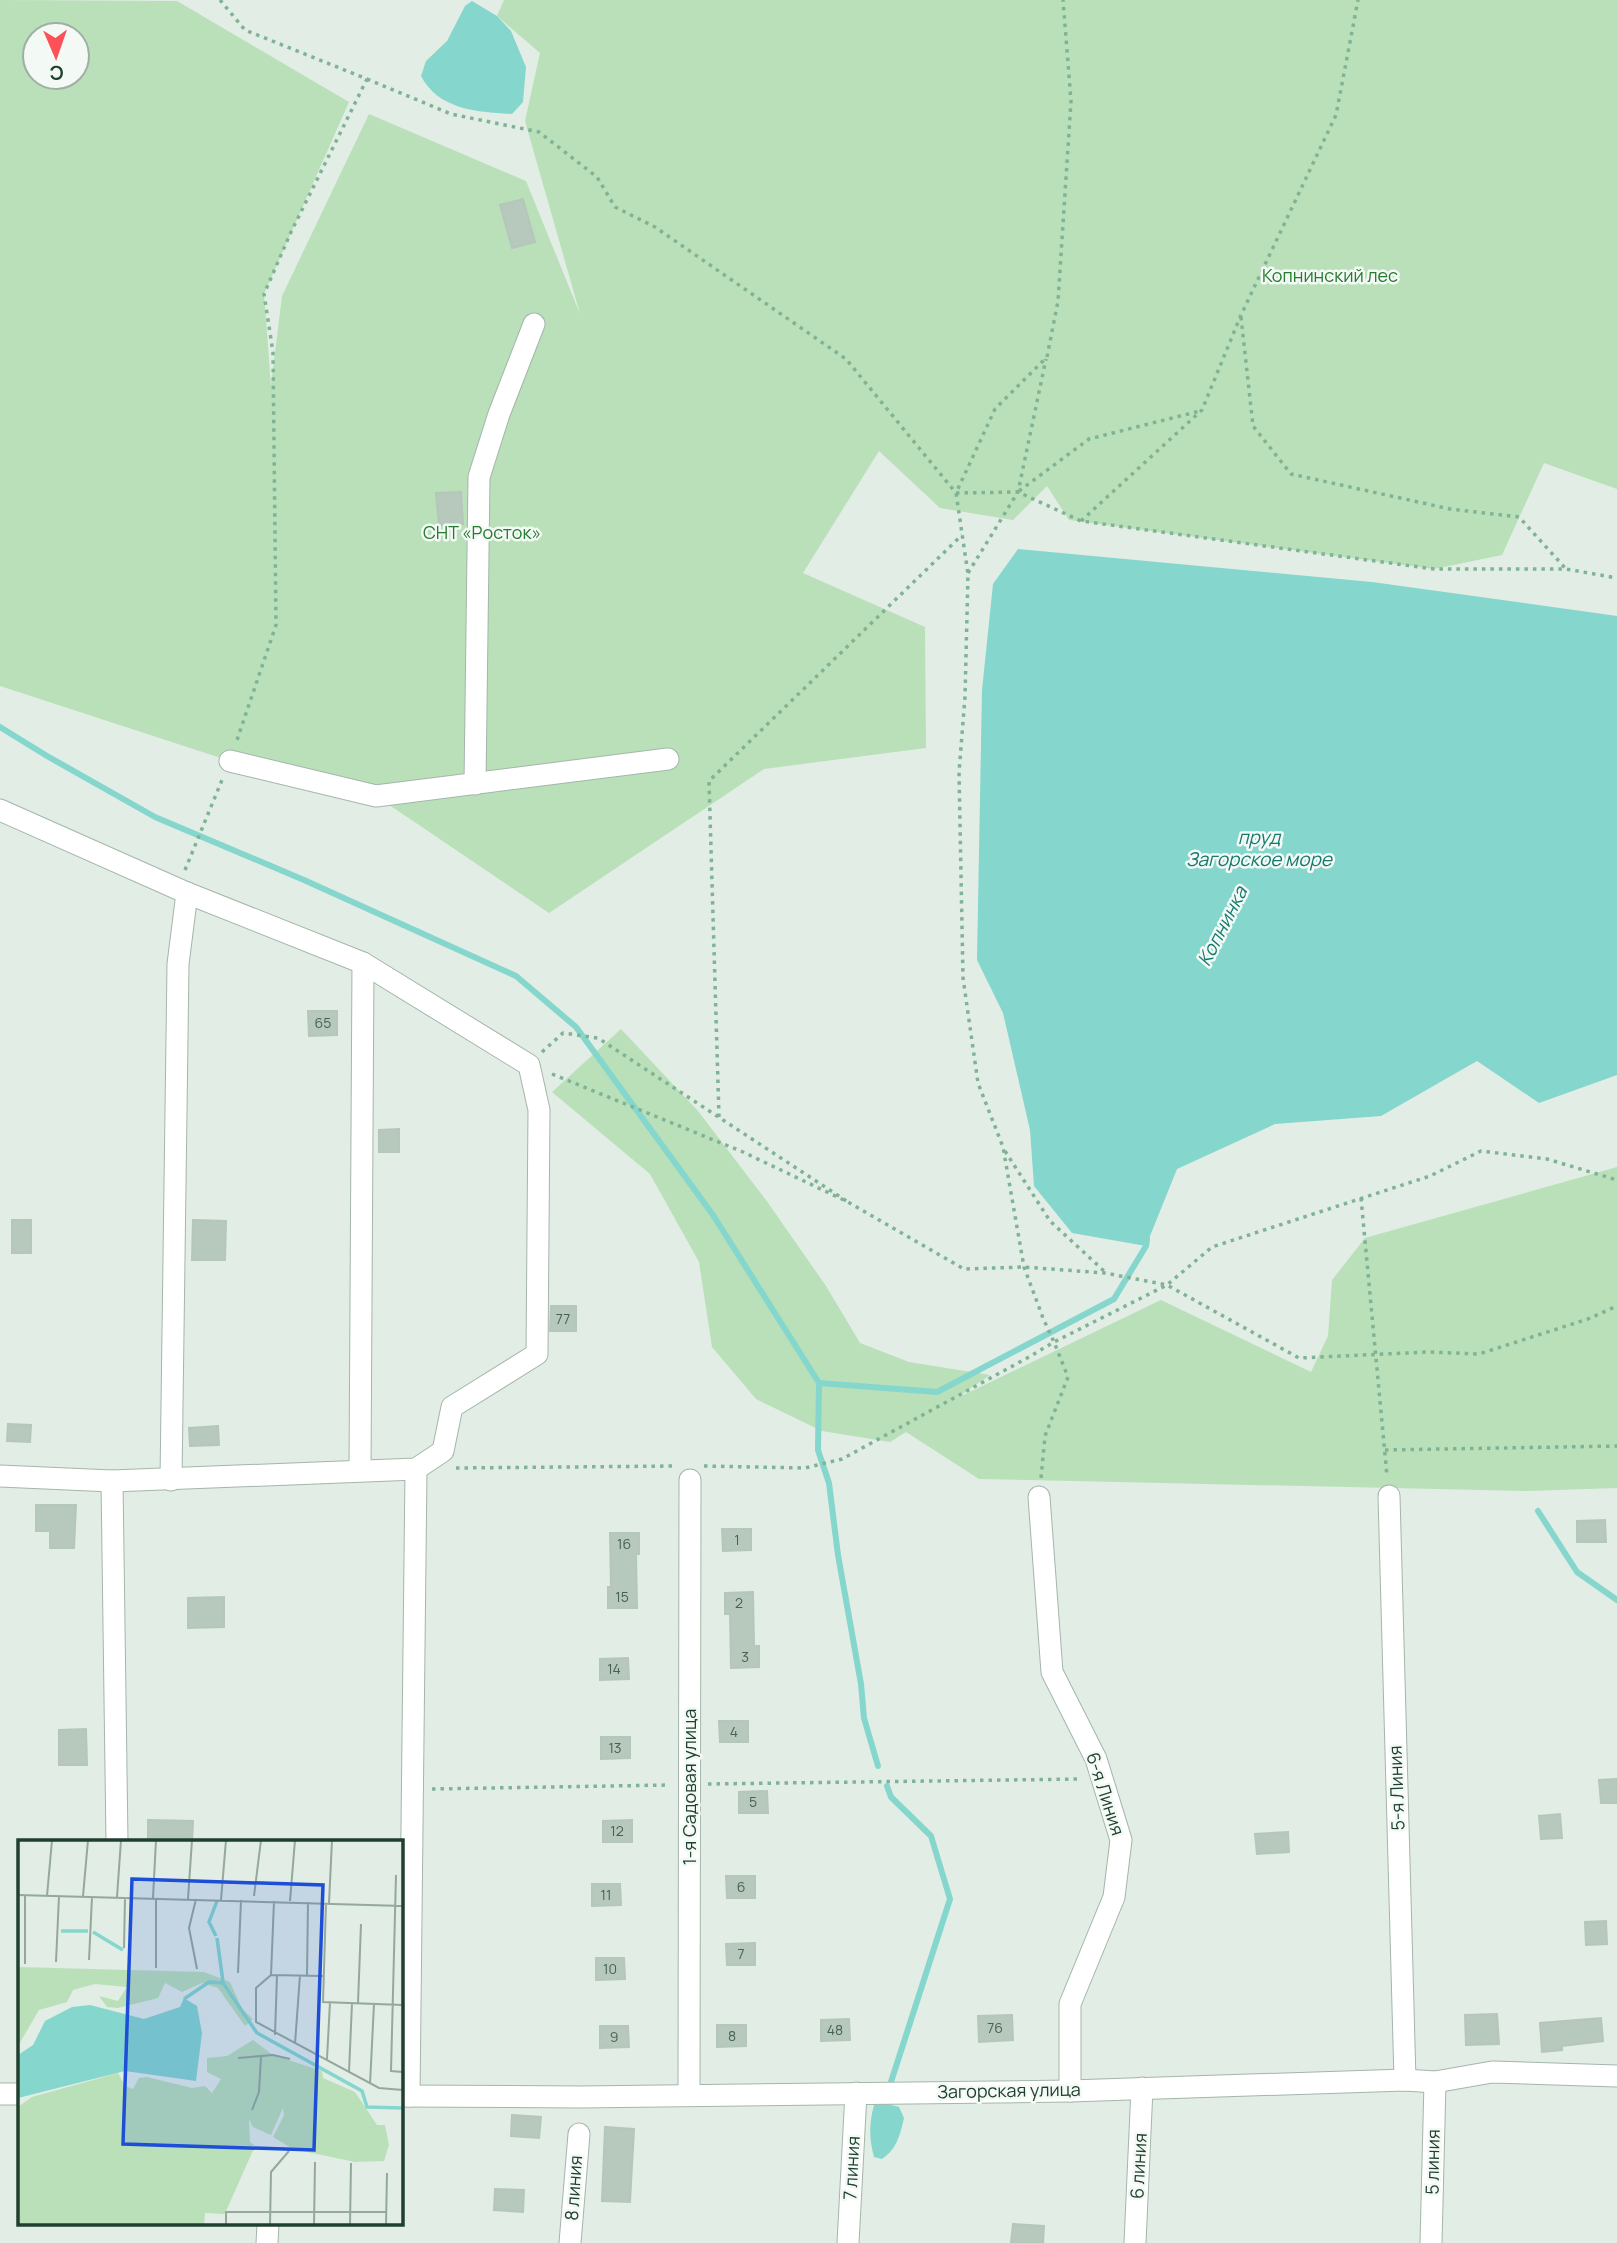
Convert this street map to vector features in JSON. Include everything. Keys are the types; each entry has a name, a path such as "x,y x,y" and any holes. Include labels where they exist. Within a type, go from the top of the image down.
{"street":[{"path":"475,784 479,477 499,414 534,324"},
{"path":"230,761 376,796 668,759"},
{"path":"0,810 187,893 363,963 529,1065 540,1110 537,1354 452,1407 443,1451 416,1469 172,1480 112,1481 0,1476"},
{"path":"172,1480 178,964 187,893"},
{"path":"360,1470 363,963"},
{"path":"405,2096 416,1469"},
{"name":"1-я Садовая улица","path":"689,2095 690,1471"},
{"path":"112,1481 117,1840"},
{"name":"5-я Линия","path":"1389,1496 1405,2080"},
{"name":"6-я Линия","path":"1040,1497 1052,1672 1096,1759 1121,1840 1114,1897 1070,2004 1070,2091"},
{"name":"Загорская улица","path":"405,2096 1070,2091 1405,2080 1435,2082 1492,2073 1617,2077"},
{"name":"5 линия","path":"1431,2243 1435,2082"},
{"name":"6 линия","path":"1135,2243 1142,2088"},
{"name":"7 линия","path":"848,2243 856,2092"},
{"path":"0,2094 18,2094"},
{"name":"8 линия","path":"570,2243 579,2134"}],"path":[{"path":"220,0 245,30 451,114 539,132 597,177 615,207 655,227 846,359 956,493 968,574 965,697 959,772 963,978 978,1083 1003,1147 1050,1221 1105,1273"},
{"path":"968,574 1018,492 1058,301 1071,101 1063,0"},
{"path":"1081,521 1202,410 1241,315 1336,115 1357,0"},
{"path":"187,893 182,879 230,761 276,625 273,352 264,294 291,232 367,79"},
{"path":"1241,315 1253,426 1291,474 1450,509 1520,517 1566,569"},
{"path":"956,493 995,409 1047,357"},
{"path":"1018,492 1089,439 1202,410"},
{"path":"956,493 1018,492 1081,521 1434,569 1566,569 1617,578"},
{"path":"719,1117 709,781 962,535"},
{"path":"848,1202 743,1152 633,1105 529,1065 563,1032 598,1038 848,1202 964,1269 1024,1267 1105,1273 1167,1285 1299,1358 1428,1352 1479,1354 1588,1319 1617,1306"},
{"path":"1003,1147 1024,1267 1068,1377 1045,1436 1040,1497"},
{"path":"416,1469 690,1471 804,1468 842,1459 1029,1357 1054,1340 1167,1285 1212,1247 1430,1176 1481,1151 1547,1159 1617,1180"},
{"path":"1362,1198 1389,1496"},
{"path":"1385,1450 1617,1446"},
{"path":"412,1790 1102,1778"}],"green space":[{"path":"0,0 177,1 349,102 264,294 271,385 282,296 369,114 526,181 580,314 525,121 540,53 497,16 504,0 1617,0 1617,489 1544,463 1502,555 1434,569 1069,520 1047,486 1013,520 940,508 879,451 803,573 925,627 926,748 764,769 549,913 376,796 230,761 0,686"},
{"path":"621,1029 698,1111 766,1200 826,1286 860,1343 909,1362 990,1375 955,1399 1161,1300 1311,1372 1328,1336 1332,1280 1365,1238 1617,1167 1617,1488 1527,1491 979,1479 906,1432 890,1442 822,1431 756,1399 712,1347 699,1262 650,1174 552,1092"}],"water":[{"path":"472,1 497,16 511,31 526,67 523,102 512,114 473,110 448,102 438,96 421,76 426,61 447,41 465,6"},
{"name":"пруд Загорское море","path":"1018,549 1372,582 1617,616 1617,1075 1539,1103 1477,1061 1381,1116 1275,1124 1177,1169 1146,1246 1072,1233 1034,1186 1030,1130 1003,1013 977,960 982,690 993,584"},
{"path":"888,2104 899,2107 904,2118 894,2146 882,2159 874,2157 870,2125 874,2105"}],"building":[{"path":"523,199 535,242 512,248 500,205"},
{"path":"461,492 463,524 439,525 436,493"},
{"path":"308,1011 337,1011 337,1035 309,1036"},
{"path":"399,1129 399,1152 379,1152 379,1130"},
{"path":"12,1220 31,1220 31,1253 12,1253"},
{"path":"193,1220 226,1221 225,1260 192,1260"},
{"path":"551,1306 576,1306 576,1331 550,1331"},
{"path":"8,1424 31,1425 30,1442 7,1441"},
{"path":"218,1426 219,1445 190,1446 189,1428"},
{"path":"36,1505 76,1505 74,1548 50,1548 50,1531 36,1531"},
{"path":"1605,1520 1606,1542 1577,1542 1577,1521"},
{"path":"722,1529 751,1529 751,1550 723,1551"},
{"path":"610,1533 639,1533 639,1554 636,1554 637,1608 608,1608 608,1587 611,1587"},
{"path":"753,1592 754,1646 759,1646 759,1667 731,1668 730,1614 725,1614 725,1593"},
{"path":"224,1597 224,1627 188,1628 188,1598"},
{"path":"628,1658 629,1679 600,1680 600,1659"},
{"path":"719,1721 748,1721 748,1742 720,1742"},
{"path":"86,1729 87,1765 59,1765 59,1730"},
{"path":"601,1737 630,1737 630,1758 601,1759"},
{"path":"1617,1779 1617,1803 1601,1803 1599,1780"},
{"path":"767,1791 768,1813 739,1813 739,1792"},
{"path":"1560,1814 1562,1838 1541,1839 1539,1816"},
{"path":"148,1820 193,1821 192,1840 148,1840"},
{"path":"632,1820 632,1842 603,1842 603,1821"},
{"path":"1288,1832 1289,1852 1257,1854 1255,1834"},
{"path":"726,1876 755,1876 755,1898 727,1898"},
{"path":"592,1884 620,1884 621,1905 592,1906"},
{"path":"1606,1921 1607,1944 1586,1945 1585,1922"},
{"path":"755,1943 755,1965 727,1965 726,1944"},
{"path":"596,1958 624,1958 625,1979 596,1980"},
{"path":"1497,2014 1499,2044 1466,2045 1465,2015"},
{"path":"1012,2015 1013,2040 979,2042 978,2016"},
{"path":"1601,2018 1603,2041 1562,2046 1562,2050 1542,2052 1540,2023"},
{"path":"849,2019 850,2040 821,2041 821,2020"},
{"path":"717,2025 746,2025 746,2046 717,2047"},
{"path":"600,2026 628,2026 629,2047 600,2048"},
{"path":"512,2115 541,2117 539,2138 511,2136"},
{"path":"605,2127 634,2129 630,2202 602,2201"},
{"path":"495,2189 524,2190 523,2212 494,2210"},
{"path":"1013,2224 1044,2226 1043,2243 1011,2243"}],"waterway":[{"path":"0,727 155,817 304,880 516,976 576,1027 713,1215 819,1383 937,1392 1114,1299 1146,1246 1147,1239"},
{"path":"819,1383 818,1450 829,1483 864,1718 878,1766"},
{"path":"1538,1511 1577,1572 1617,1600"},
{"path":"887,1786 891,1797 931,1836 950,1899 890,2085"}],"park label":[{"name":"Копнинский лес","path":"1330,276"},
{"name":"СНТ «Росток»","path":"482,533"}],"water label":[{"name":"Копнинка","path":"1222,926"}]}
